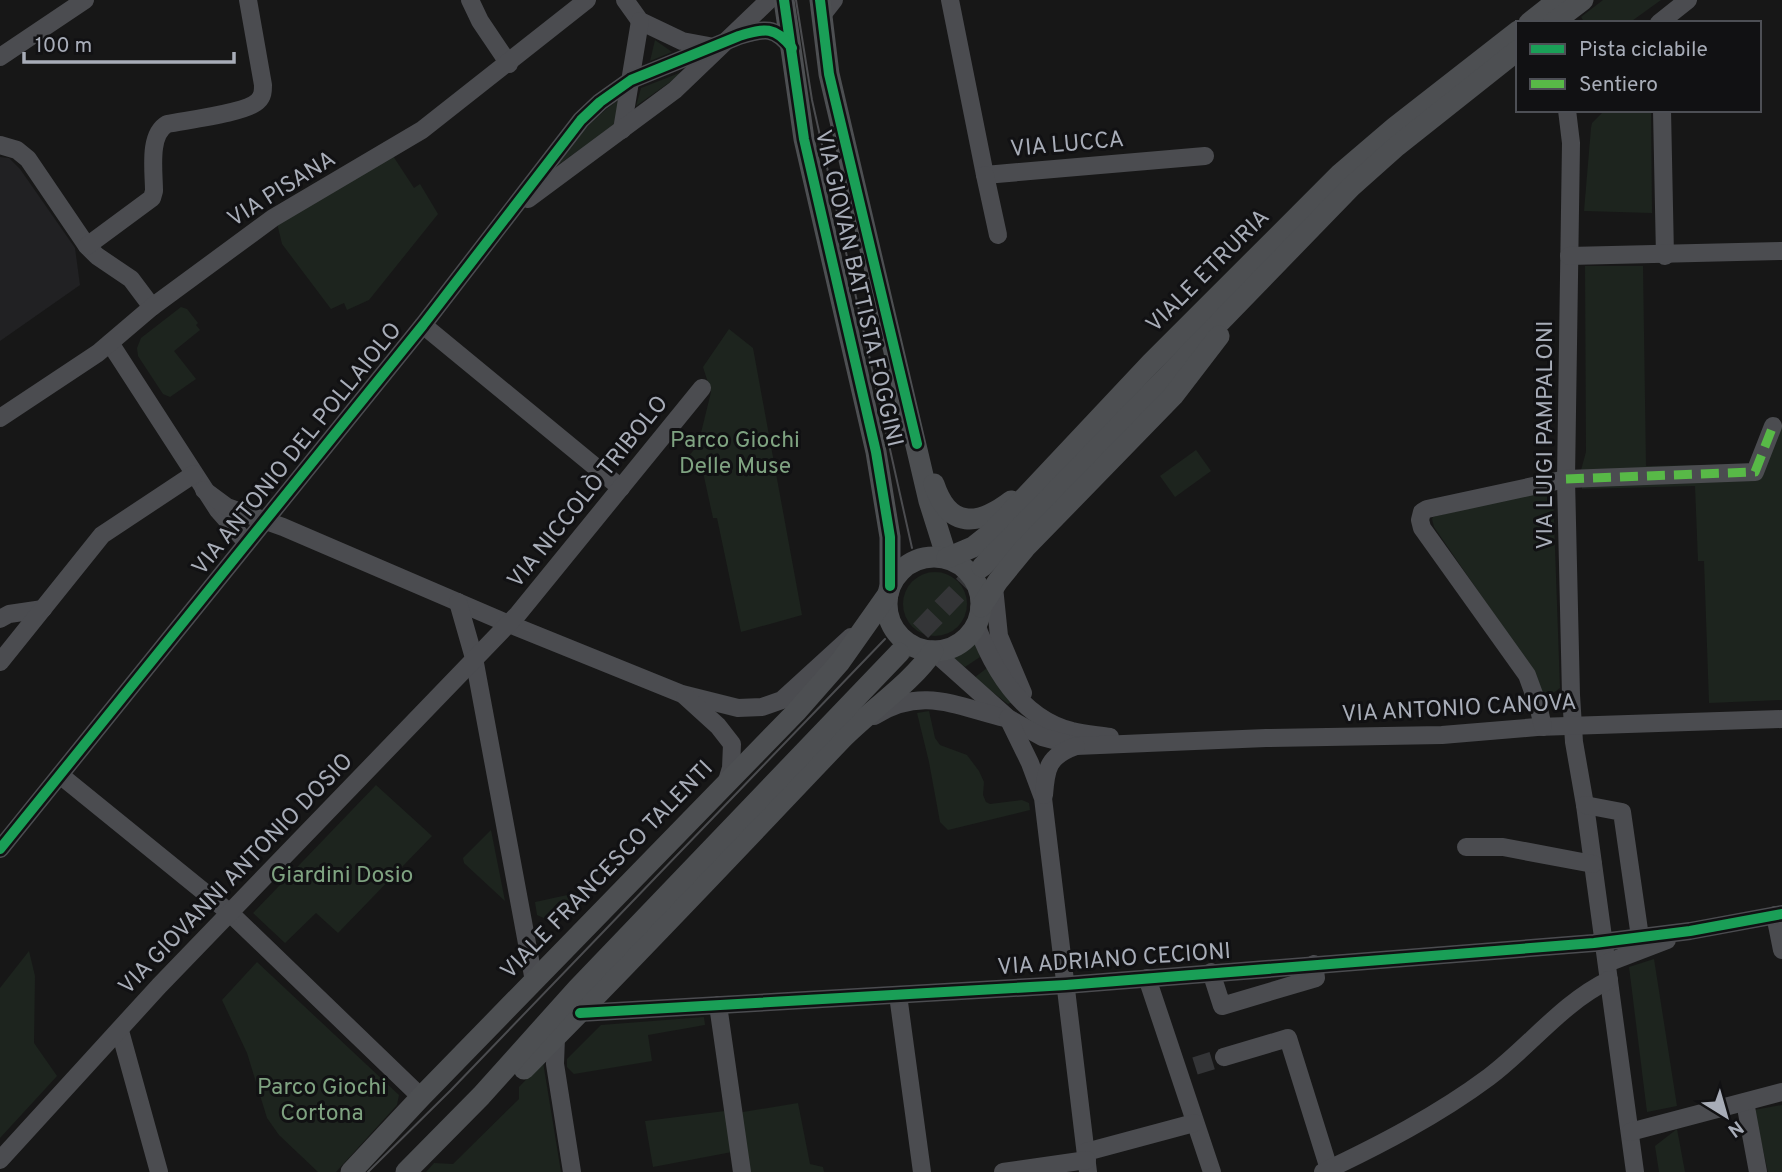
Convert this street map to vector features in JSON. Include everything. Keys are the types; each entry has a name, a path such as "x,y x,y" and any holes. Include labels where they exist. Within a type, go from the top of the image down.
{"main road":[{"name":"VIA GIOVAN BATTISTA FOGGINI","path":"784,0 804,139 876,452 890,537 889,590"},
{"path":"1532,21 1558,0"},
{"path":"1556,21 1583,0"},
{"name":"VIA GIOVAN BATTISTA FOGGINI","path":"826,5 829,74 929,501 947,558"},
{"name":"VIALE ETRURIA","path":"982,567 1268,270 1395,127 1516,33"},
{"name":"VIALE ETRURIA","path":"947,558 973,547 989,535 1232,282 1345,181 1424,124 1516,52"},
{"name":"VIALE ETRURIA","path":"979,616 994,587 1025,548 1173,396 1268,270"},
{"path":"916,444 941,501 952,514 961,518 978,520 991,515 1042,477"},
{"path":"932,558 947,558 964,569 973,580 979,616 969,636 959,644 933,651 916,647 896,631 890,619 889,590 901,571 913,563 932,558"},
{"name":"VIALE FRANCESCO TALENTI","path":"351,1172 832,673 889,590"},
{"path":"481,1096 520,1072 556,1037 862,719 919,668 933,651"},
{"path":"406,1172 481,1096 576,989 899,653"}],"street":[{"path":"0,57 85,0"},
{"path":"87,246 152,198 155,141 162,127 243,109 258,102 264,85 248,0"},
{"path":"470,0 480,21 509,64"},
{"name":"VIA PISANA","path":"0,418 110,343 152,307 274,218 422,131 587,0"},
{"path":"625,0 639,21 682,41 709,47"},
{"name":"VIA ANTONIO DEL POLLAIOLO","path":"508,217 554,178 675,90 769,0"},
{"name":"VIA LUCCA","path":"950,0 985,175 1205,156"},
{"path":"1662,21 1688,0"},
{"path":"622,130 639,21"},
{"path":"728,39 770,30 782,35 792,48"},
{"name":"VIA ANTONIO DEL POLLAIOLO","path":"0,849 423,325 581,120 606,97 631,80 728,39"},
{"name":"VIA LUIGI PAMPALONI","path":"1567,112 1571,143 1566,479 1573,726 1635,1172"},
{"name":"VIA LUIGI PAMPALONI","path":"1571,143 1579,112"},
{"path":"1662,112 1665,256"},
{"path":"0,145 17,149 28,159 87,246 131,279 152,307"},
{"path":"985,175 998,235"},
{"path":"1569,256 1665,256 1782,251"},
{"path":"423,325 621,488"},
{"path":"110,343 199,482 234,531 247,543"},
{"name":"VIA NICCOLÒ TRIBOLO","path":"509,624 702,388"},
{"path":"1543,727 1527,675 1428,536 1420,520 1422,512 1566,479 1755,472 1773,426"},
{"path":"199,482 227,507 266,520 509,624 682,694 738,708 754,709"},
{"path":"0,662 110,528 199,482"},
{"path":"994,587 999,636 1029,707"},
{"path":"458,602 474,658 534,981"},
{"path":"0,618 9,614 43,610"},
{"name":"VIA ANTONIO CANOVA","path":"979,616 993,664 1013,693 1029,707 1056,725 1072,731 1138,742"},
{"name":"VIA GIOVANNI ANTONIO DOSIO","path":"0,1160 230,913 509,624"},
{"path":"725,786 731,768 733,734 737,722 744,714 754,709 773,705 786,698 864,627"},
{"path":"933,651 1008,718 1030,763 1043,799 1087,1161"},
{"path":"682,694 718,726 732,744"},
{"path":"819,765 876,715 904,703 926,699 953,702 1008,718"},
{"name":"VIA ANTONIO CANOVA","path":"1008,718 1042,737 1076,746 1138,742 1442,735 1543,727 1782,719"},
{"path":"1043,799 1048,766 1060,752 1076,746"},
{"path":"60,775 230,913 421,1097"},
{"path":"1585,805 1622,812 1640,937"},
{"path":"1466,847 1503,847 1593,864"},
{"path":"1224,1057 1288,1038 1326,1171 1402,1131 1488,1078 1562,1011 1595,986 1608,971 1690,931 1779,915 1782,950"},
{"name":"VIA ADRIANO CECIONI","path":"580,1013 1066,985 1604,942 1690,931"},
{"path":"1211,972 1223,1006 1315,978 1314,964"},
{"path":"1147,978 1187,1068 1194,1123 1212,1172"},
{"path":"608,985 608,993 613,1001 627,1010"},
{"path":"898,995 920,1165"},
{"path":"718,1005 742,1172"},
{"path":"120,1031 159,1172"},
{"path":"556,1037 555,1064 572,1172"},
{"path":"1630,1132 1782,1092"},
{"path":"1745,1101 1758,1172"},
{"path":"1003,1172 1087,1161 1194,1123"}],"shaded area":[{"path":"0,157 9,158 20,169 75,248 80,285 0,341"}],"green space":[{"path":"1603,0 1661,0 1632,21 1584,21 1581,17"},
{"path":"655,40 672,52 650,61"},
{"path":"687,70 636,106 641,88"},
{"path":"620,99 618,122 547,173 590,124"},
{"path":"1651,112 1652,213 1584,211 1591,128 1592,123 1602,113"},
{"path":"393,156 414,188 420,184 438,214 369,300 347,310 344,303 331,309 282,244 277,223"},
{"path":"1585,266 1643,266 1646,466 1762,464 1782,425 1782,700 1709,703 1704,561 1698,561 1695,486 1582,489 1581,470 1586,452"},
{"path":"181,307 187,309 200,330 174,351 196,379 170,397 163,394 138,356 137,348 141,338"},
{"name":"Parco Giochi Delle Muse","path":"729,329 753,348 802,615 741,632 717,518 713,518 703,472 687,458 698,445 711,392 703,367"},
{"path":"1196,450 1211,471 1175,497 1160,476"},
{"path":"1539,491 1553,492 1560,688 1545,699 1531,668 1434,527 1432,519"},
{"path":"935,572 953,578 961,586 967,604 961,622 953,630 935,636 917,630 909,622 903,604 909,586 917,578"},
{"path":"974,641 980,657 965,667 952,657"},
{"path":"987,668 1012,702 1008,704 974,678"},
{"path":"929,711 935,738 940,745 967,755 979,771 984,782 983,795 986,802 990,804 1022,800 1029,803 1030,810 948,830 940,822 917,713"},
{"name":"Giardini Dosio","path":"376,785 432,836 338,933 316,913 285,943 253,913"},
{"path":"491,830 505,901 464,863 463,858"},
{"path":"572,894 578,898 555,923 537,915 535,902"},
{"path":"29,951 35,976 34,1043 57,1076 0,1138 0,988"},
{"path":"1654,959 1677,1106 1647,1112 1629,967"},
{"name":"Parco Giochi Cortona","path":"257,962 399,1095 397,1105 336,1172 318,1172 279,1135 267,1118 247,1053 222,1000"},
{"path":"704,1017 705,1025 648,1035 652,1061 574,1074 567,1067 567,1059 601,1025"},
{"path":"543,1062 561,1172 426,1172 434,1163 453,1164 519,1099 519,1087"},
{"path":"798,1103 810,1164 823,1167 824,1172 747,1172 737,1113"},
{"path":"1782,1105 1782,1172 1768,1172 1754,1110"},
{"path":"725,1111 732,1152 653,1167 645,1121"},
{"path":"1677,1129 1685,1172 1659,1172 1655,1146"}],"tunnel":[{"path":"899,653 982,567"},
{"path":"1195,1066 1224,1057"}],"tram line":[{"path":"796,0 812,100 912,548"},
{"path":"368,1172 451,1090 885,639"}],"marked path":[{"path":"1566,479 1755,472 1773,426"}],"cycle path":[{"path":"784,0 804,139 876,452 890,537 890,586"},
{"path":"820,0 829,74 917,444"},
{"path":"0,849 423,325 581,120 600,102 631,80 739,36 763,30 775,32 792,48"},
{"path":"580,1013 1066,985 1594,943 1690,931 1782,914"}]}
